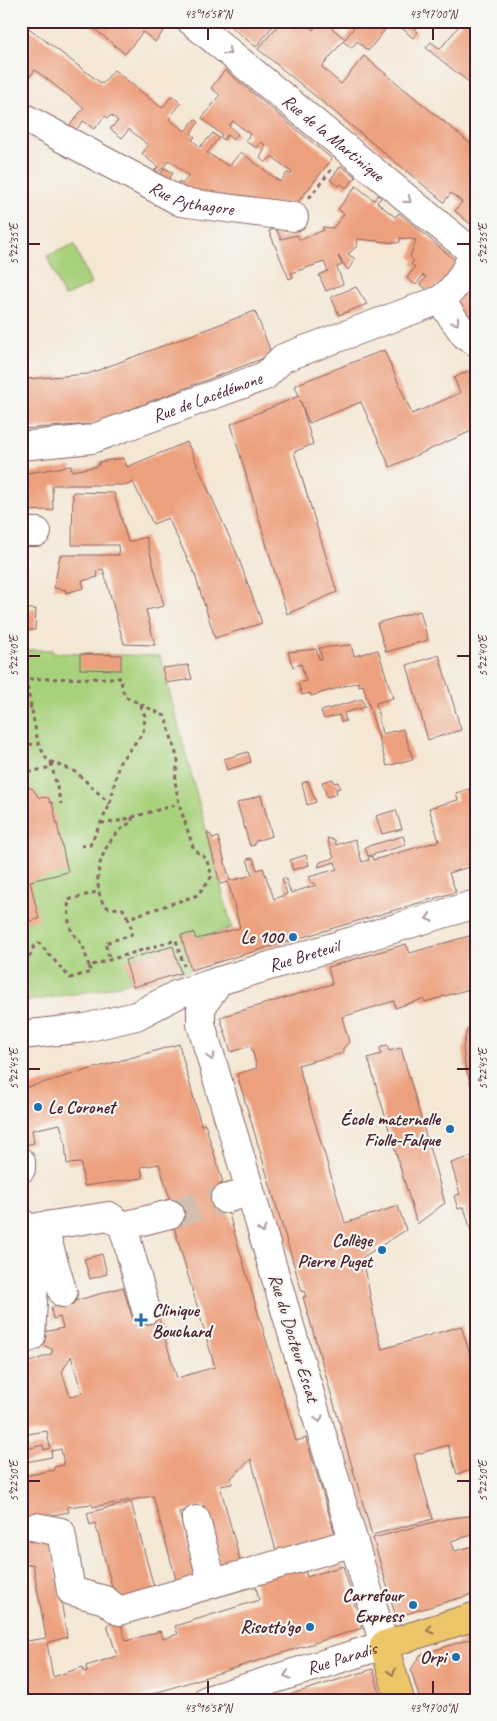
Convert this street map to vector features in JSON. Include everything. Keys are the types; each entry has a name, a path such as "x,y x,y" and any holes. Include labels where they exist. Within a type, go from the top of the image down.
{"main road":[{"name":"Rue Paradis","path":"384,1645 476,1616"},
{"name":"Rue du Docteur Escat","path":"384,1645 400,1700"}],"street":[{"name":"Rue de la Martinique","path":"191,21 475,254"},
{"name":"Rue Pythagore","path":"21,116 181,202 294,217"},
{"name":"Rue de Lacédémone","path":"21,446 92,439 266,376 283,358 440,300 449,294 464,275 475,254"},
{"path":"440,300 465,334 476,342"},
{"name":"Rue Breteuil","path":"136,1016 178,994 219,980 476,904"},
{"name":"Rue du Docteur Escat","path":"219,980 201,1008 201,1024 238,1196 354,1542 384,1645"},
{"name":"Rue Breteuil","path":"21,1035 85,1028 136,1016 180,1016 201,1024"},
{"path":"21,1162 21,1168"},
{"path":"122,1226 170,1214"},
{"path":"30,1226 109,1216 122,1226 146,1310"},
{"path":"21,1340 31,1338 28,1285 30,1226"},
{"path":"30,1226 63,1293"},
{"path":"196,1520 212,1582"},
{"path":"36,1527 61,1532 70,1591 105,1600 119,1611 212,1582 278,1566 354,1542"},
{"name":"Rue Paradis","path":"207,1700 384,1645"}],"path":[{"path":"294,217 347,150"},
{"path":"21,679 121,678 123,694 163,713 166,719 178,760 175,781 179,804 194,850 206,858 212,876 198,895 128,918"},
{"path":"26,679 38,743 44,756 52,765 61,804"},
{"path":"81,846 90,845 110,804 119,763 143,733 145,716 138,702"},
{"path":"21,708 32,707"},
{"path":"21,746 38,743"},
{"path":"21,774 52,765 76,772 110,804"},
{"path":"101,823 132,817 179,804"},
{"path":"110,960 105,943 131,935 132,927 122,909 104,905 98,879 101,858 123,826 132,822 132,817"},
{"path":"21,956 30,956 34,946 39,942 70,978 91,972 83,946 72,932 69,923 68,900 100,891"},
{"path":"89,966 176,940 185,971"}],"green space":[{"path":"74,244 91,284 64,297 47,256"},
{"path":"21,650 52,650 53,653 160,656 232,928 196,939 193,933 182,935 191,970 181,973 173,946 126,960 131,982 99,990 21,1002"}],"building":[{"path":"85,21 166,21 169,24 155,42 143,32 125,54"},
{"path":"224,21 303,21 313,30 320,21 323,21 345,39 359,21 383,21 388,26 368,51 357,41 352,48 343,41 322,67 341,84 364,56 476,148 476,229 455,211 462,202 451,193 444,202 258,49 279,24 276,22 256,47"},
{"path":"394,21 405,21 418,32 413,38"},
{"path":"463,21 476,21 476,88 426,48 431,42 440,49"},
{"path":"21,22 102,84 114,70 162,108 172,96 181,103 169,119 185,131 195,119 199,122 191,133 195,137 192,140 200,147 213,133 219,138 207,153 229,166 241,152 280,182 287,173 291,175 292,173 272,156 265,163 260,158 266,146 261,142 257,148 248,143 246,140 250,134 233,121 229,126 238,134 233,140 227,135 224,140 220,137 222,135 202,118 220,95 211,88 225,70 332,159 291,211 203,199 177,184 179,181 182,184 189,176 169,160 158,172 155,170 158,167 142,154 148,145 129,129 122,138 110,129 118,121 111,115 108,118 105,116 94,129 83,121 71,136 64,132 84,108 35,70 26,81 23,78 21,81"},
{"path":"341,166 356,177 346,188 341,184 338,186 330,180"},
{"path":"165,168 173,173 164,186 155,181"},
{"path":"356,186 374,200 378,195 381,198 377,202 380,205 395,217 399,213 456,261 451,276 430,292 420,284 426,277 423,275 416,285 407,278 415,267 411,264 414,261 410,257 416,240 400,238 400,242 396,243 358,239 357,246 348,254 355,259 348,270 338,256 342,265 337,267 343,284 326,291 319,275 328,271 324,262 291,273 293,277 289,279 269,231 276,228 281,239 297,235 300,240 324,230 322,227 333,228 344,214 338,209"},
{"path":"356,287 367,304 339,315 331,297"},
{"path":"476,287 476,321 469,326 454,305 464,292"},
{"path":"255,311 272,355 92,424 21,429 21,321 27,379 88,374"},
{"path":"384,350 412,414 460,393 454,378 468,371 476,383 476,429 390,467 361,402 309,423 300,400 313,444 294,452 337,592 287,614 231,424 299,396 295,385"},
{"path":"187,442 237,554 262,623 215,638 195,575 168,518 153,524 133,482 127,485 52,485 53,510 21,511 21,474 71,466 72,471 94,467 99,465 99,462 123,458 127,467"},
{"path":"73,492 114,493 128,542 146,537 164,606 146,610 155,645 124,644 103,569 96,571 98,577 82,581 84,588 65,593 66,590 54,588 60,555 119,555 118,545 72,545"},
{"path":"21,609 36,609 35,630 21,630"},
{"path":"420,611 428,640 386,652 377,623"},
{"path":"351,645 354,656 378,650 393,698 376,703 382,734 403,729 413,759 387,766 363,685 359,686 358,682 311,696 310,693 302,695 298,683 306,681 301,664 293,667 288,652 316,649 319,659 322,658 319,648"},
{"path":"80,654 121,655 121,670 80,669"},
{"path":"439,655 461,730 428,740 407,665"},
{"path":"188,665 192,679 166,683 162,668"},
{"path":"362,699 365,707 344,713 346,721 341,722 339,715 324,719 321,711"},
{"path":"248,752 251,762 227,770 224,759"},
{"path":"333,779 334,783 338,782 340,788 336,789 337,794 327,797 322,782"},
{"path":"308,781 316,802 307,805 302,783"},
{"path":"476,787 476,865 449,873 456,892 191,970 181,935 194,933 196,939 240,928 228,882 220,884 207,833 213,839 218,837 230,881 252,875 247,859 253,858 257,870 263,868 274,899 287,894 282,879 285,877 291,893 316,885 312,883 309,877 337,869 335,862 318,867 320,862 334,858 327,838 335,840 336,845 355,839 362,862 369,860 368,858 372,856 373,860 439,841 429,808 458,800 456,793"},
{"path":"21,788 33,789 38,797 49,798 50,803 52,802 68,872 30,881 39,919 21,923"},
{"path":"261,795 272,836 255,841 255,845 250,846 237,803"},
{"path":"396,810 402,829 382,834 376,816"},
{"path":"403,836 406,845 368,856 365,847"},
{"path":"306,855 309,865 293,870 290,860"},
{"path":"476,934 476,987 425,1002 423,999 395,1008 394,1001 342,1017 349,1042 343,1048 343,1053 298,1065 345,1223 398,1206 406,1230 363,1257 376,1328 382,1349 461,1326 476,1373 476,1469 457,1474 448,1445 414,1455 433,1519 372,1535 303,1297 306,1297 304,1291 302,1292 237,1074 257,1068 251,1046 231,1052 220,1017 332,984 328,967 406,944 410,953"},
{"path":"173,946 181,973 133,987 125,960"},
{"path":"476,1022 475,1099 465,1065 463,1048 467,1030"},
{"path":"179,1044 201,1125 205,1124 223,1183 220,1184 296,1441 306,1438 337,1541 278,1558 251,1459 231,1478 232,1484 220,1486 241,1564 221,1569 204,1506 179,1512 196,1577 177,1583 153,1496 93,1507 92,1504 67,1507 69,1512 26,1520 30,1542 51,1539 67,1637 47,1643 53,1677 83,1667 84,1672 87,1671 86,1666 117,1656 107,1625 120,1621 126,1641 160,1631 163,1639 178,1634 175,1626 259,1600 254,1579 302,1564 307,1577 343,1566 362,1628 133,1700 21,1700 21,1642 46,1638 33,1564 21,1566 21,1467 24,1476 54,1470 54,1467 64,1465 61,1449 51,1451 52,1457 21,1463 21,1450 43,1445 44,1450 50,1448 47,1431 21,1435 21,1358 28,1357 30,1362 51,1354 53,1350 40,1343 44,1332 63,1328 60,1317 53,1319 51,1308 123,1287 133,1320 157,1313 177,1378 215,1367 166,1200 170,1199 159,1164 141,1167 143,1178 84,1186 81,1163 67,1164 65,1142 60,1124 32,1130 34,1143 21,1146 21,1089","holes":["71,1356 82,1393 70,1397 62,1372"]},
{"path":"387,1045 389,1051 401,1048 445,1203 417,1224 368,1058 381,1054 380,1048"},
{"path":"476,1155 475,1245 464,1207 458,1209 454,1196 460,1194 451,1163"},
{"path":"102,1254 107,1274 90,1279 84,1259"},
{"path":"131,1502 155,1591 116,1602 95,1523 90,1525 87,1513"},
{"path":"476,1515 476,1534 451,1541 455,1551 476,1545 476,1593 396,1617 373,1538 445,1519"},
{"path":"476,1637 476,1695 460,1700 420,1700 411,1670 420,1655"},
{"path":"373,1669 382,1700 276,1700 276,1699"}],"tunnel":[{"path":"170,1214 225,1199"}],"place":[{"name":"Le 100","path":"293,937"},
{"name":"Le Coronet","path":"38,1107"},
{"name":"École maternelle Fiolle-Falque","path":"450,1129"},
{"name":"Collège Pierre Puget","path":"382,1250"},
{"name":"Clinique Bouchard","path":"141,1320"},
{"name":"Carrefour Express","path":"413,1605"},
{"name":"Risotto'go","path":"310,1627"},
{"name":"Orpi","path":"456,1657"}]}
